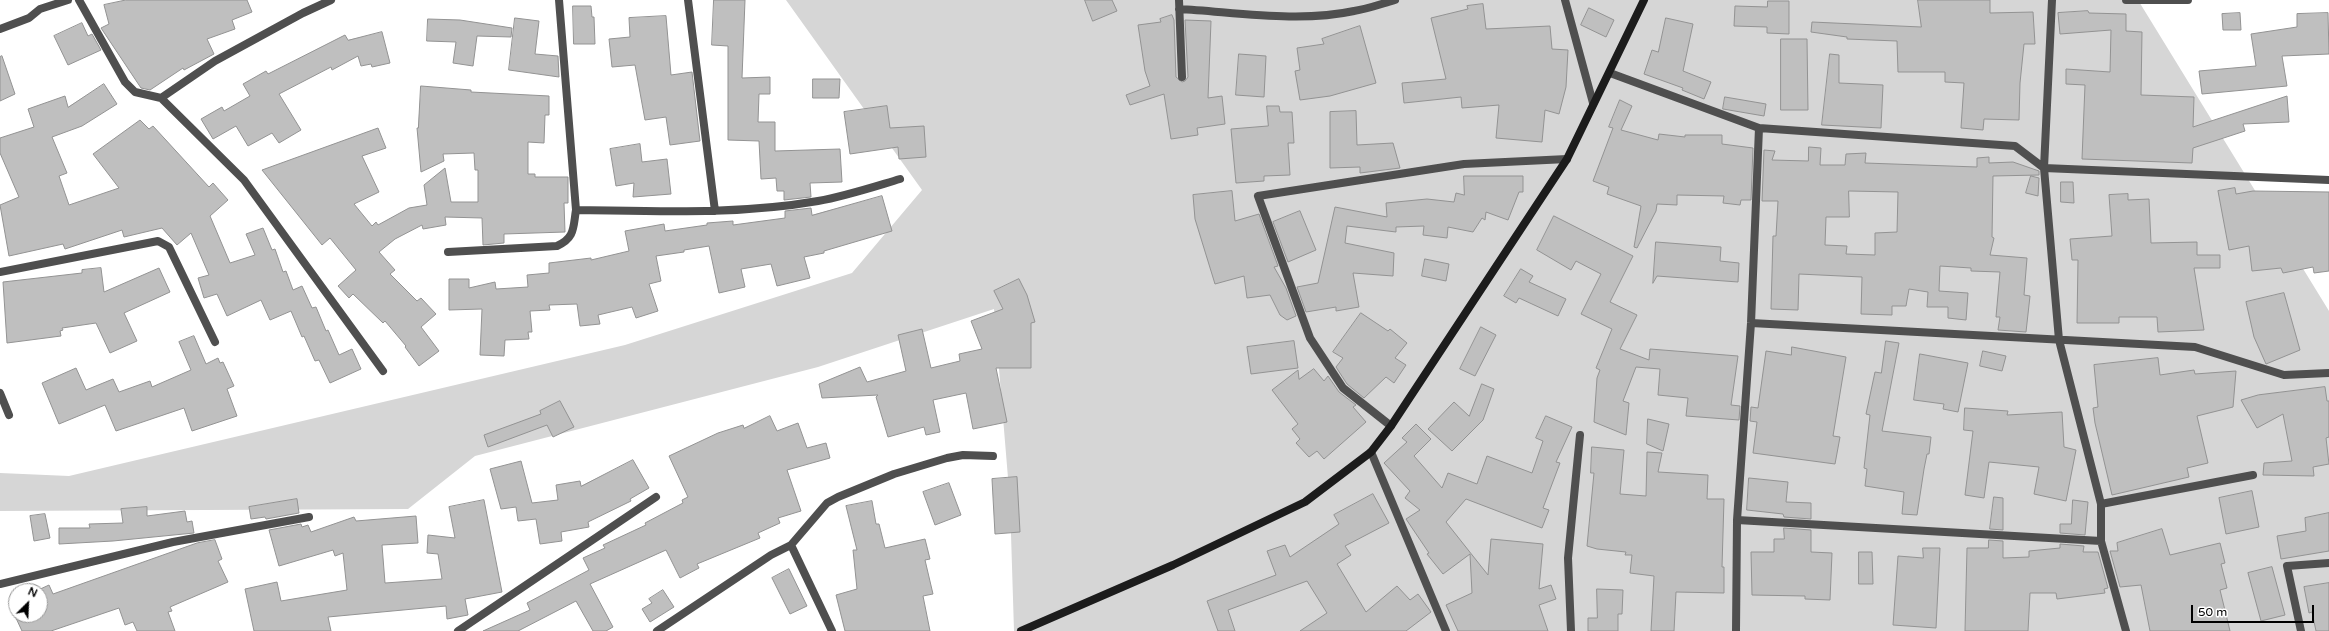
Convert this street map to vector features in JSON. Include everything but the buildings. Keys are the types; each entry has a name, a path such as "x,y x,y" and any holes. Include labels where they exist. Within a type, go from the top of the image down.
{"main road":[{"path":"1021,631 1173,565 1305,502 1371,452 1391,426 1567,159 1593,103 1610,73 1644,0"}],"street":[{"path":"0,29 29,18 40,9 68,0"},
{"path":"79,0 125,82 135,92 161,98 244,180 383,371"},
{"path":"161,98 215,61 303,13 331,0"},
{"path":"448,252 557,246 568,241 572,233 576,210 559,0"},
{"path":"688,0 715,211"},
{"path":"1180,0 1179,9 1182,77"},
{"path":"1179,9 1292,16 1324,15 1354,12 1395,0"},
{"path":"1565,0 1593,103"},
{"path":"2052,0 2044,168 2059,340 2101,504 2101,541 2126,631"},
{"path":"2126,0 2187,0"},
{"path":"1610,73 1759,128 2015,146 2044,168 2329,180"},
{"path":"1736,631 1737,520 1751,323 1759,128"},
{"path":"1391,426 1343,388 1310,338 1258,196 1464,164 1567,159"},
{"path":"576,210 715,211 818,200 900,179"},
{"path":"0,272 158,241 169,247 216,342"},
{"path":"1751,323 2195,347 2284,375 2329,373"},
{"path":"0,393 9,415"},
{"path":"1571,631 1568,558 1580,435"},
{"path":"1371,452 1446,631"},
{"path":"657,631 771,555 791,545 827,503 838,497 894,474 947,458 963,455 993,456"},
{"path":"2101,504 2253,475"},
{"path":"458,631 656,497"},
{"path":"0,584 173,542 309,517"},
{"path":"1737,520 2101,541"},
{"path":"791,545 832,631"},
{"path":"2301,631 2287,566 2329,563"}],"shaded area":[{"path":"786,0 2138,0 2329,311 2329,631 1014,631 1010,502 994,309 818,367 475,456 408,509 0,511 0,473 69,476 625,345 852,273 922,190"}]}
